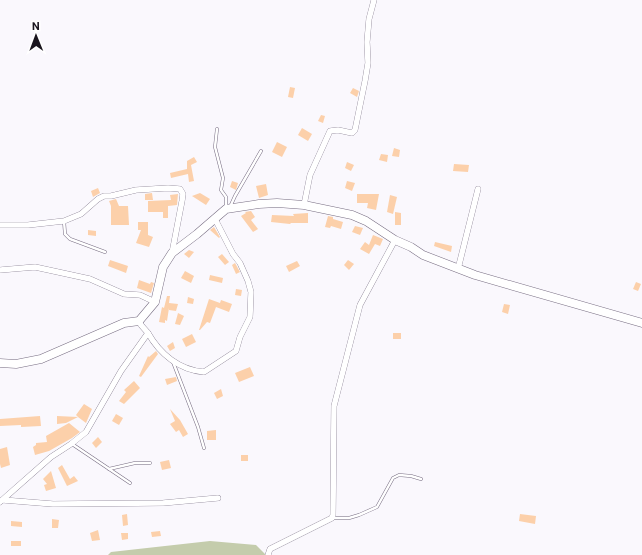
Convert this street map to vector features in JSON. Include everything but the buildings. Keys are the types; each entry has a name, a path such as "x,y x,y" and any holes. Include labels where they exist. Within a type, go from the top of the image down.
{"street":[{"path":"304,205 310,175 330,131 338,130 352,133 355,130 368,63 367,42 369,19 374,0"},
{"path":"0,225 28,225 64,221 82,214 98,199 104,196 136,190 168,188 180,189 182,194 172,253 164,267 155,302 139,321 124,323 41,359 16,364 0,364"},
{"path":"458,269 478,189"},
{"path":"172,253 228,209 258,204 277,203 304,205 352,215 366,221 395,240 411,247 423,255 458,269 642,324"},
{"path":"139,321 156,346 173,361 184,368 204,372 236,351 240,337 250,317 251,292 240,262 233,254 215,219"},
{"path":"268,555 270,549 332,518 334,406 360,305 395,240"},
{"path":"0,270 35,267 90,279 124,294 140,296 155,302"},
{"path":"2,501 51,457 86,432 121,371 148,333"},
{"path":"2,501 52,504 163,503 218,498"}],"lane":[{"path":"217,129 215,147 223,178 221,190 226,197 228,209"},
{"path":"228,209 261,151"},
{"path":"64,221 65,234 70,239 105,252"},
{"path":"173,361 198,427 204,448"},
{"path":"71,444 130,482"},
{"path":"108,469 135,463 150,463"},
{"path":"332,518 349,518 377,507 393,478 399,475 421,479"}],"green space":[{"path":"210,541 256,545 266,555 108,555 111,552"}]}
